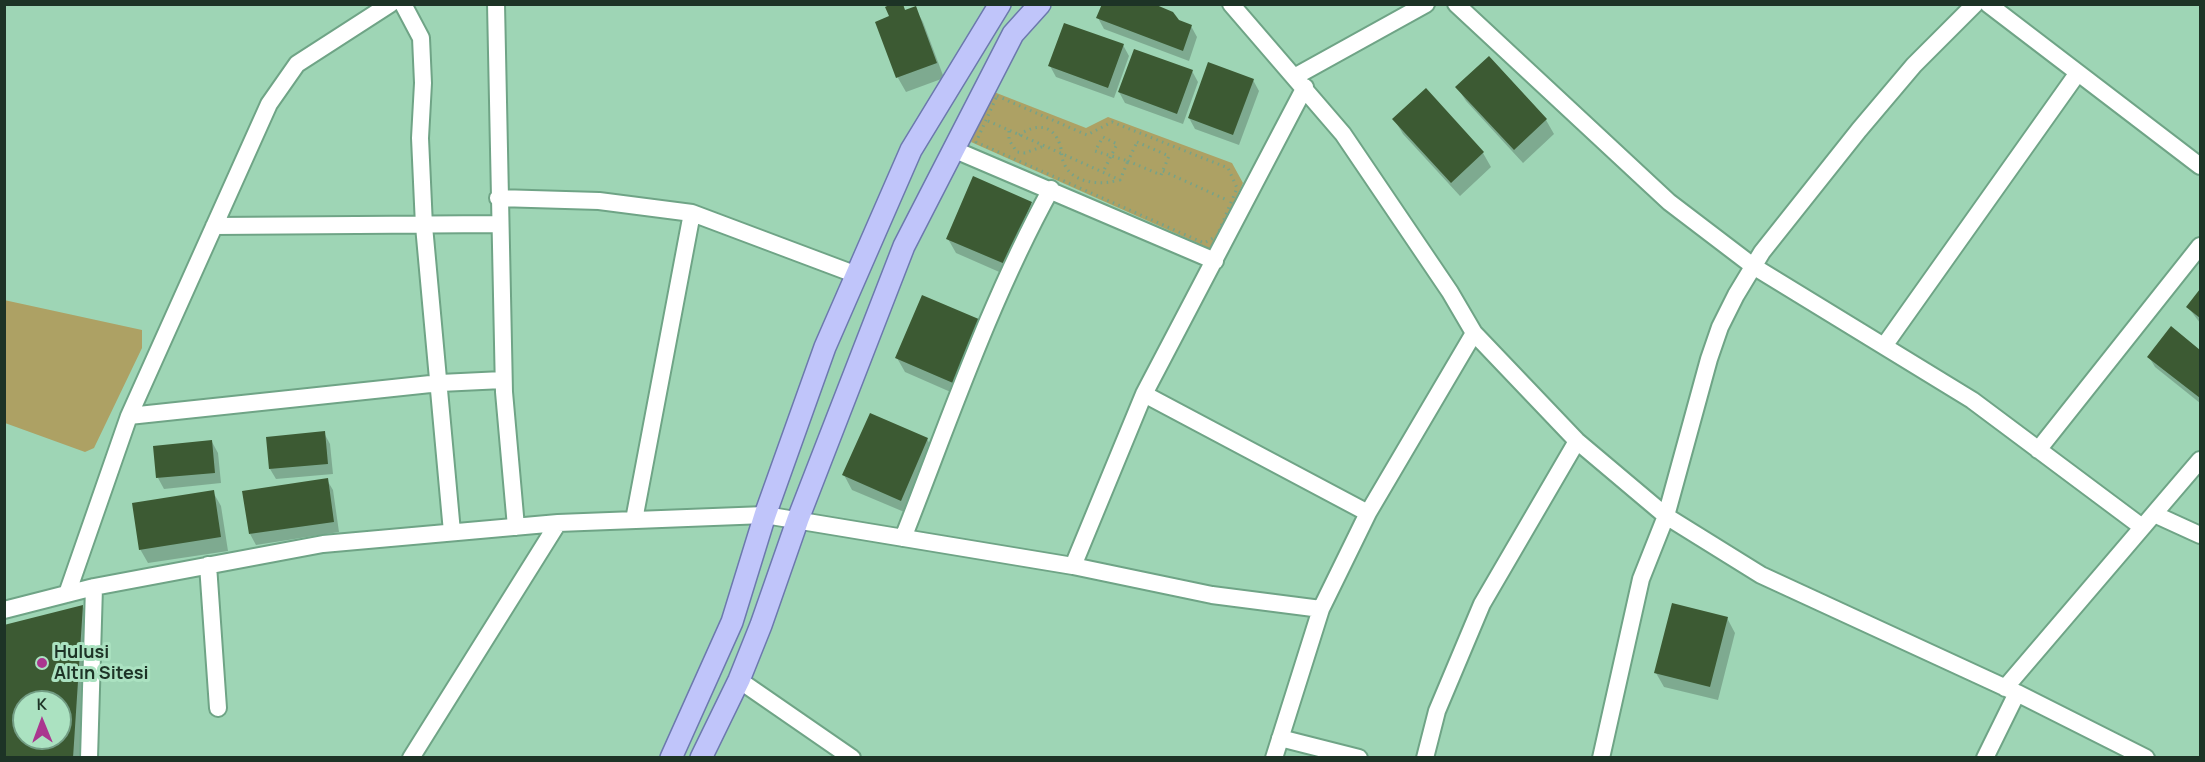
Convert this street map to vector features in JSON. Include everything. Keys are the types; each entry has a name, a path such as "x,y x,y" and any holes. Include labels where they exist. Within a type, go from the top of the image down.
{"main road":[{"path":"671,758 732,622 765,515 825,347 910,150 1000,4"},
{"path":"701,758 739,680 798,519 904,246 1013,34 1040,4"}],"street":[{"path":"67,594 129,416 269,104 297,64 390,4"},
{"path":"403,4 422,38 423,83 420,138 424,226 452,532"},
{"path":"496,4 503,380 516,526"},
{"path":"1231,4 1301,82 1343,134 1382,189 1474,333 1577,441 1666,516 1761,575 2011,691 2146,758"},
{"path":"1073,566 1144,394 1215,261 1301,82 1425,4"},
{"path":"1456,4 1669,202 1753,266 1972,400 2142,527"},
{"path":"1601,758 1641,579 1666,516 1720,327 1753,266 1782,226 1907,73 1975,4"},
{"path":"1988,4 2200,166"},
{"path":"1884,346 2006,170 2077,74"},
{"path":"955,150 1051,189 1215,261"},
{"path":"903,538 962,385 1035,219 1051,189"},
{"path":"498,198 599,201 692,213 857,275"},
{"path":"634,520 692,213"},
{"path":"214,226 499,224"},
{"path":"2038,450 2200,246"},
{"path":"1274,758 1321,609 1368,513 1474,333"},
{"path":"129,416 440,383 503,380"},
{"path":"1144,394 1368,513"},
{"path":"1425,758 1437,711 1482,604 1577,441"},
{"path":"1985,758 2011,691 2142,527 2200,460"},
{"path":"2154,514 2200,535"},
{"path":"4,610 94,587 323,544 558,523 765,515 1073,566 1212,595 1321,609"},
{"path":"411,758 558,523"},
{"path":"208,565 218,708"},
{"path":"89,758 94,587"},
{"path":"739,680 852,758"},
{"path":"1280,738 1359,758"}],"path":[{"path":"997,96 1087,135 1112,123 1228,168 1237,188 1231,202 1217,236 1204,243 976,142 997,96"},
{"path":"986,120 1120,180"},
{"path":"1019,135 1030,127 1039,126 1048,129 1057,136 1068,170 1090,182 1111,183 1120,180 1128,161 1137,142 1169,156 1161,175 1128,161 1112,156 1095,150 1103,137 1117,144 1112,156 1103,172"},
{"path":"1009,130 1009,140 1017,152 1025,153 1044,146"},
{"path":"1163,171 1231,202"}],"shaded area":[{"path":"994,92 1086,128 1108,117 1232,163 1243,183 1213,250 971,142"},
{"path":"4,300 142,330 142,348 94,448 85,452 5,423"}],"building":[{"path":"891,4 903,4 905,10 916,6 937,63 896,78 875,22 889,16 885,7"},
{"path":"1102,4 1154,4 1173,12 1179,20 1192,25 1183,51 1096,18"},
{"path":"1064,23 1124,44 1108,88 1048,66"},
{"path":"1134,49 1193,70 1177,114 1118,92"},
{"path":"1489,56 1547,119 1514,150 1455,87"},
{"path":"1208,62 1254,79 1233,135 1188,118"},
{"path":"1426,88 1484,152 1451,183 1392,119"},
{"path":"973,176 1032,202 1005,264 946,239"},
{"path":"2200,289 2200,318 2186,307"},
{"path":"922,295 981,320 953,383 895,358"},
{"path":"2171,326 2200,350 2200,398 2147,357"},
{"path":"870,413 928,438 901,501 842,475"},
{"path":"325,431 328,464 269,469 266,437"},
{"path":"212,440 215,473 156,478 153,446"},
{"path":"328,478 334,522 249,534 242,491"},
{"path":"214,490 221,537 139,550 132,503"},
{"path":"1672,603 1728,617 1710,687 1654,673"},
{"name":"Hulusi Altın Sitesi","path":"83,605 73,758 4,758 4,625"}],"place":[{"name":"Hulusi Altın Sitesi","path":"42,663"}]}
